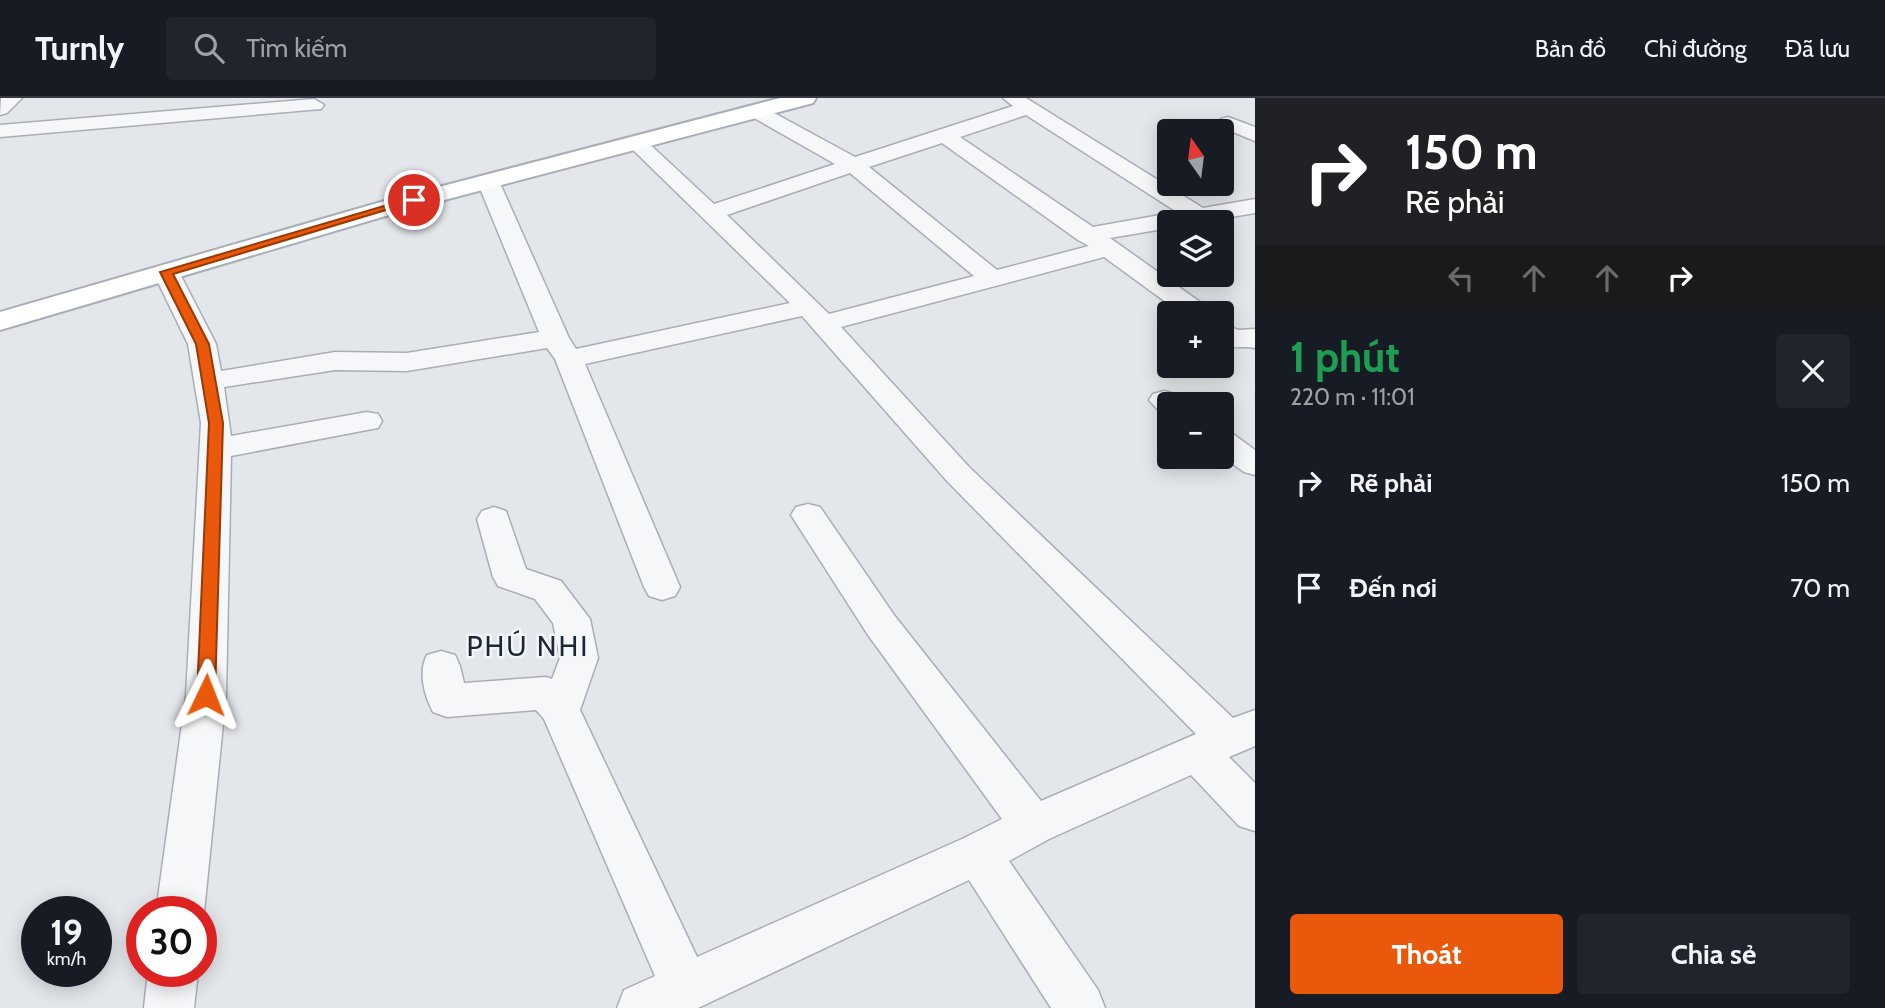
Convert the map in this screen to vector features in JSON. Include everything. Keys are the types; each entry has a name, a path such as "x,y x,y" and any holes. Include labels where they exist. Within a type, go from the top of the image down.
{"street":[{"path":"0,109 12,98"},
{"path":"0,321 488,181 805,98"},
{"path":"710,213 944,135 1020,103 1190,210"},
{"path":"0,131 314,104"},
{"path":"756,111 853,165 993,279"},
{"path":"1234,126 1255,135"},
{"path":"944,135 1181,301"},
{"path":"636,142 815,316 958,474 1226,740 1255,812"},
{"path":"488,181 662,587"},
{"path":"1222,210 1255,205"},
{"path":"210,381 335,361 407,362 562,349 815,316 993,279 1098,242 1157,225"},
{"path":"166,272 197,329 210,381 216,423 206,695 182,896"},
{"path":"1234,340 1248,336 1255,340"},
{"path":"215,449 367,421"},
{"path":"1234,450 1255,465"},
{"path":"808,515 881,625 1033,825"},
{"path":"494,519 511,578 548,590 571,619 579,657 560,710"},
{"path":"441,666 447,701 546,693 560,710 686,988"},
{"path":"642,1008 978,854 1033,825 1226,740"},
{"path":"978,854 1080,1008"},
{"path":"169,1008 171,987"}],"district":[{"name":"PHÚ NHI","path":"528,646"}],"route":[{"path":"206,695 216,423 202,344 197,329 166,272 414,200"}]}
